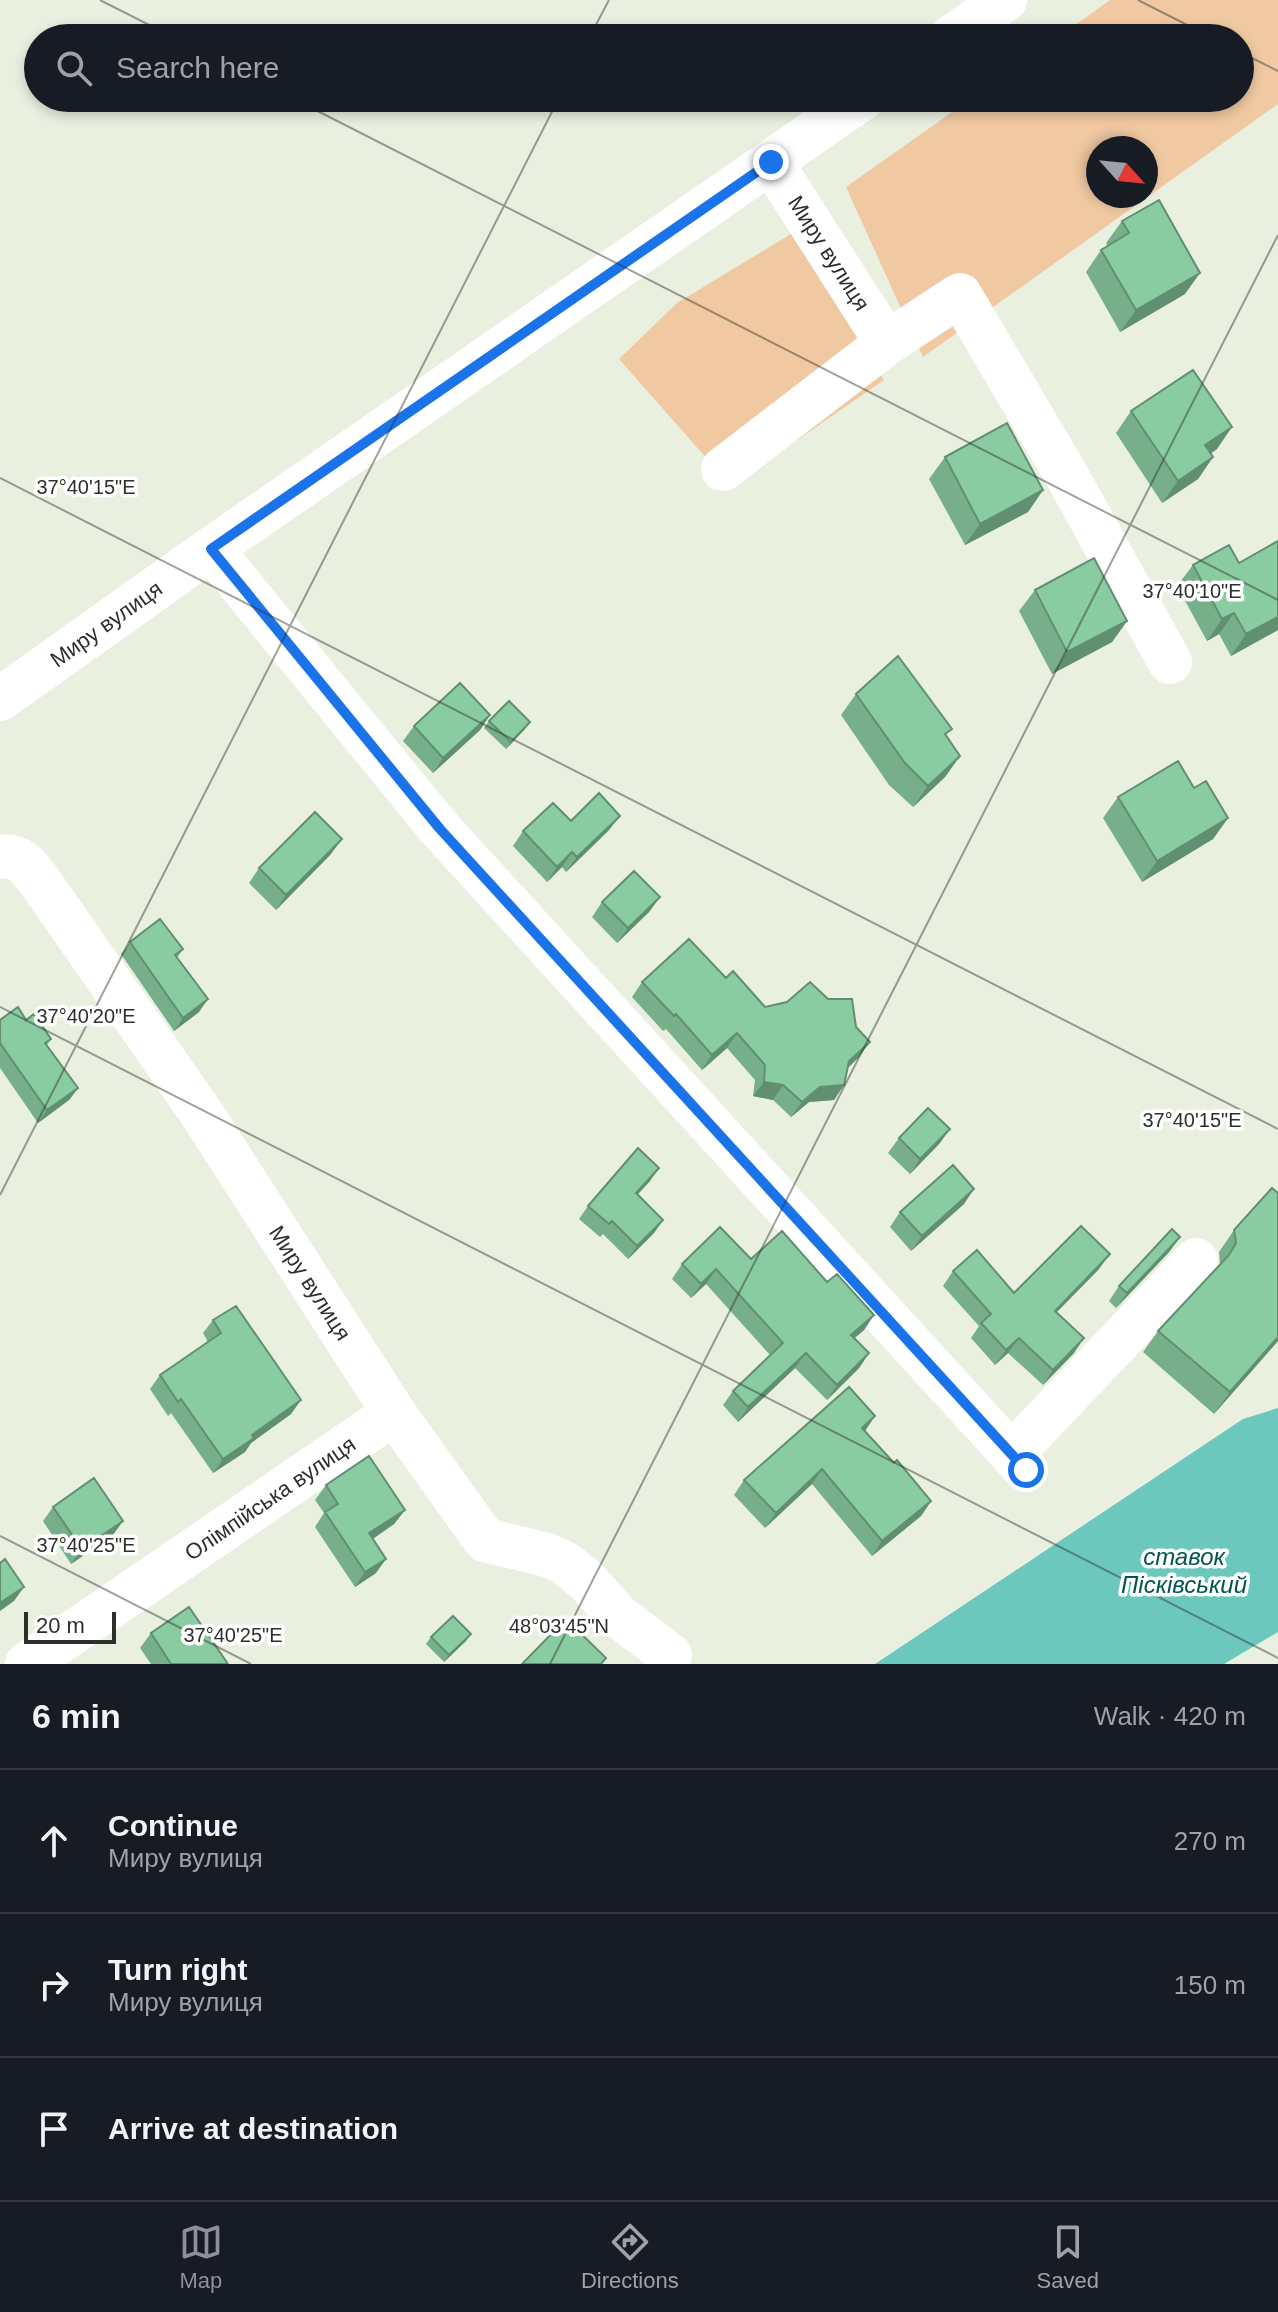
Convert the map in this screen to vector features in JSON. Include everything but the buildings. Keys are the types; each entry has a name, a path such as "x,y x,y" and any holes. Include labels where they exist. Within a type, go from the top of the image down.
{"street":[{"path":"970,24 1005,0"},
{"name":"Миру вулиця","path":"0,699 211,549 843,112"},
{"name":"Миру вулиця","path":"771,162 887,343"},
{"path":"723,469 887,343 960,295 1067,476 1170,662"},
{"path":"211,549 440,829 1019,1462 1196,1260"},
{"name":"Миру вулиця","path":"0,857 23,861 38,879 202,1114 394,1413 485,1540 547,1555 565,1563 588,1582 617,1615 670,1655"},
{"name":"Олімпійська вулиця","path":"27,1664 394,1413"}],"shaded area":[{"path":"1110,0 1278,0 1278,104 1158,190 1158,136 1086,136 1086,208 1132,208 923,357 846,187 952,112 1254,112 1254,24 1077,24"},
{"path":"791,234 884,380 731,486 619,359 677,303"}],"water":[{"name":"ставок Пісківський","path":"1278,1408 1278,1632 1224,1664 875,1664 1243,1419"}],"route":[{"path":"771,162 211,549 440,829 1026,1470"}]}
